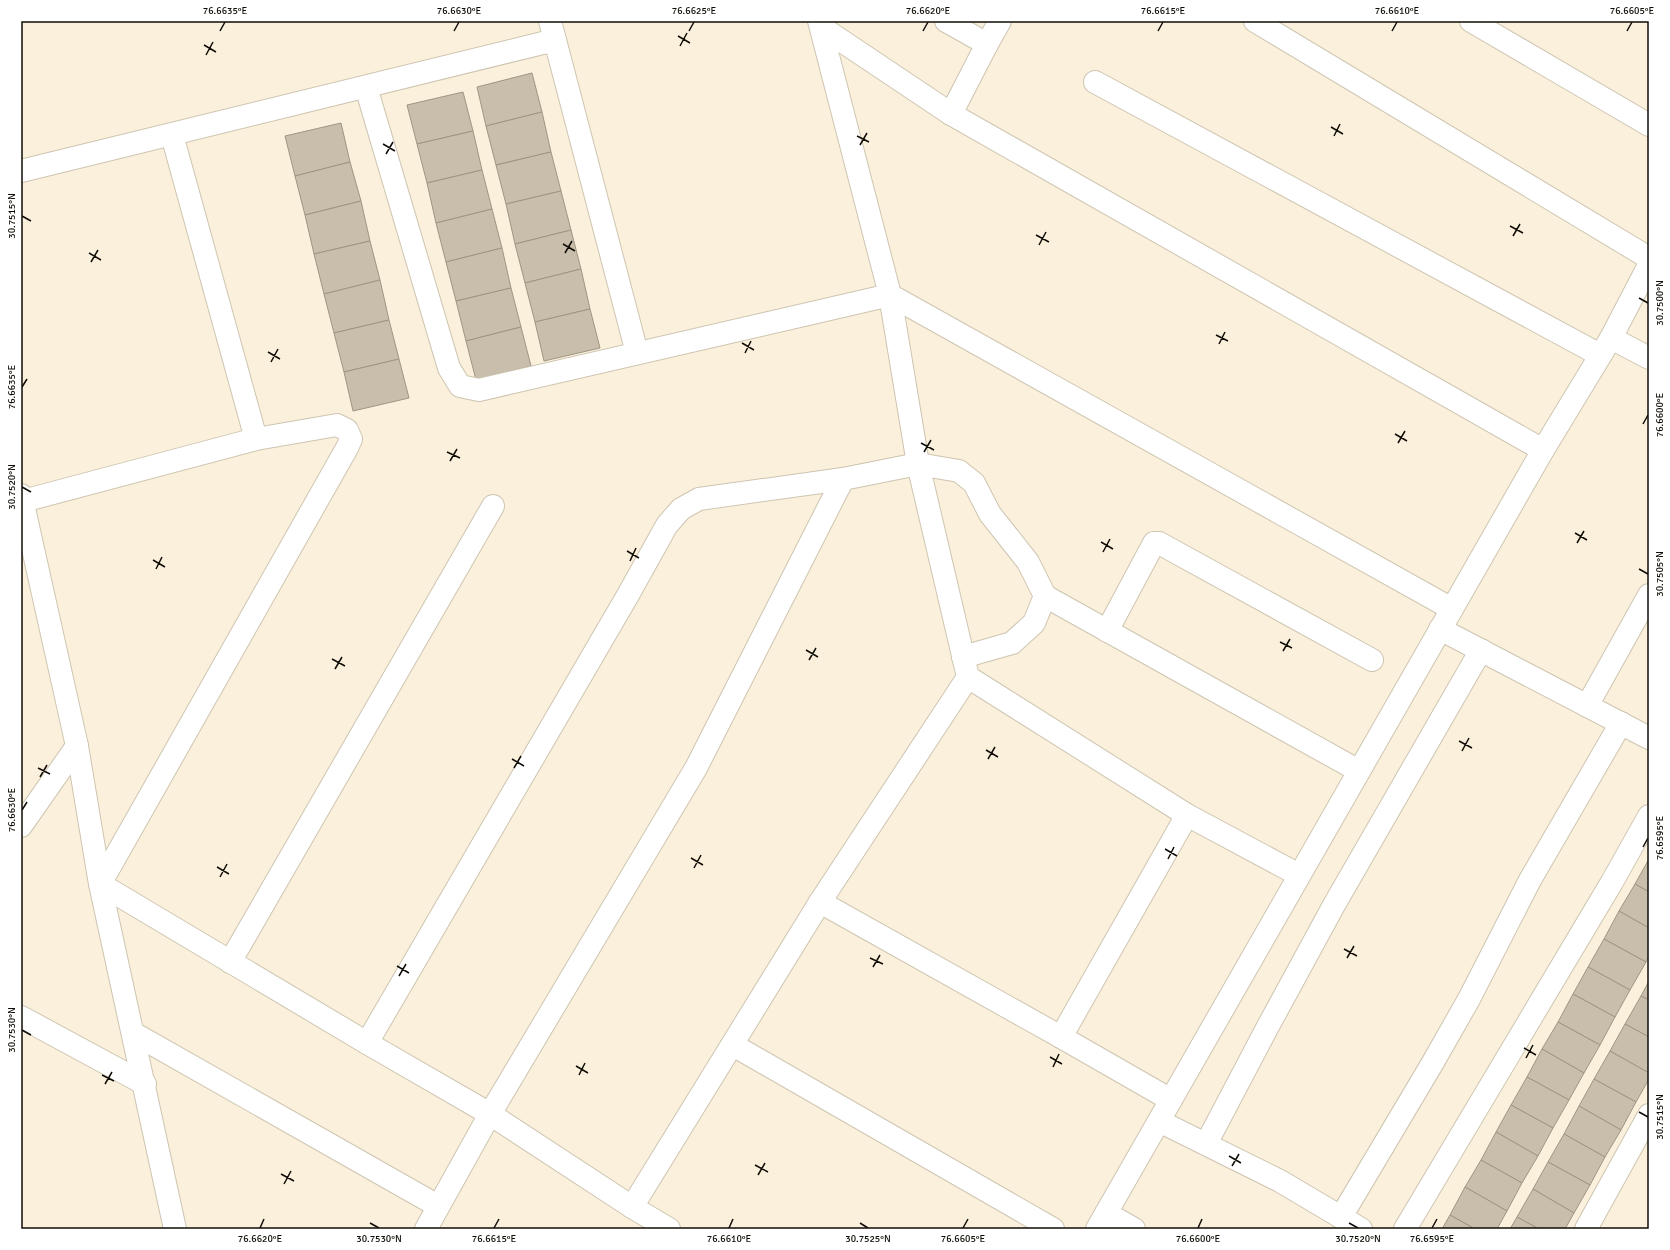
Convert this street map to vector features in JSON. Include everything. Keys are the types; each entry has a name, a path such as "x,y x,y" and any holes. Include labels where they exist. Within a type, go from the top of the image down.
{"street":[{"path":"946,21 987,44"},
{"path":"951,114 1000,21"},
{"path":"1255,21 1649,258"},
{"path":"1471,21 1649,125"},
{"path":"820,24 951,114 1543,450"},
{"path":"820,24 890,295 918,464 965,667 1187,815 1299,875"},
{"path":"21,171 366,87 552,30 636,353"},
{"path":"1095,82 1606,346 1649,358"},
{"path":"366,87 449,368 460,386 479,390 890,295 1452,609"},
{"path":"172,135 256,439"},
{"path":"1134,1229 1101,1221 1543,450 1606,346 1649,265"},
{"path":"100,884 343,455 350,439 347,430 337,425 256,439 22,500 77,746 100,884 145,1084 175,1229"},
{"path":"367,1044 628,595 667,525 681,509 699,499 843,479 918,464 959,471 974,483 990,514 1028,562 1045,596 1359,771"},
{"path":"426,1229 490,1114 696,768 843,479"},
{"path":"230,962 493,506"},
{"path":"1108,631 1154,543 1159,543 1372,660"},
{"path":"1588,706 1649,595"},
{"path":"632,1207 965,667 1012,642 1034,623 1045,596"},
{"path":"1440,629 1649,738"},
{"path":"1206,1144 1334,905 1481,650"},
{"path":"1341,1217 1469,999 1530,880 1621,723"},
{"path":"21,826 77,746"},
{"path":"1062,1037 1187,815"},
{"path":"1405,1229 1612,882 1649,816"},
{"path":"100,884 367,1044 490,1114 632,1207 658,1226"},
{"path":"820,902 1062,1037 1171,1100"},
{"path":"21,1017 145,1084"},
{"path":"133,1033 438,1206"},
{"path":"733,1045 1053,1229"},
{"path":"1586,1229 1649,1115"},
{"path":"1159,1121 1280,1181 1360,1229"}],"building":[{"path":"532,73 542,112 486,126 477,87"},
{"path":"463,92 473,131 417,144 407,105"},
{"path":"542,112 551,152 496,165 486,126"},
{"path":"341,123 350,162 295,176 285,136"},
{"path":"473,131 482,170 427,183 417,144"},
{"path":"551,152 561,191 506,204 496,165"},
{"path":"350,162 361,201 305,215 295,176"},
{"path":"482,170 492,209 436,223 427,183"},
{"path":"561,191 571,230 515,244 506,204"},
{"path":"361,201 370,241 314,254 305,215"},
{"path":"492,209 502,248 446,262 436,223"},
{"path":"571,230 581,269 525,283 515,244"},
{"path":"370,241 380,280 324,294 314,254"},
{"path":"502,248 511,288 456,301 446,262"},
{"path":"581,269 590,309 535,322 525,283"},
{"path":"380,280 389,320 334,333 324,294"},
{"path":"511,288 521,327 466,341 456,301"},
{"path":"590,309 600,348 544,361 535,322"},
{"path":"389,320 399,359 344,372 334,333"},
{"path":"521,327 531,366 476,380 466,341"},
{"path":"399,359 409,398 353,411 344,372"},
{"path":"1649,859 1649,892 1635,884"},
{"path":"1635,884 1649,892 1649,928 1619,911"},
{"path":"1619,911 1649,928 1649,956 1646,962 1604,939"},
{"path":"1604,939 1646,962 1630,990 1588,967"},
{"path":"1588,967 1630,990 1615,1017 1573,994"},
{"path":"1649,981 1649,1000 1641,996"},
{"path":"1573,994 1615,1017 1600,1045 1558,1022"},
{"path":"1641,996 1649,1000 1649,1037 1625,1024"},
{"path":"1558,1022 1600,1045 1584,1073 1542,1049"},
{"path":"1625,1024 1649,1037 1649,1073 1610,1051"},
{"path":"1542,1049 1584,1073 1569,1100 1527,1077"},
{"path":"1610,1051 1649,1073 1649,1079 1636,1102 1594,1079"},
{"path":"1527,1077 1569,1100 1553,1128 1511,1105"},
{"path":"1594,1079 1636,1102 1621,1130 1579,1106"},
{"path":"1511,1105 1553,1128 1538,1156 1496,1132"},
{"path":"1579,1106 1621,1130 1605,1157 1564,1134"},
{"path":"1496,1132 1538,1156 1522,1183 1481,1160"},
{"path":"1564,1134 1605,1157 1590,1185 1548,1162"},
{"path":"1481,1160 1522,1183 1507,1211 1465,1187"},
{"path":"1548,1162 1590,1185 1574,1213 1533,1189"},
{"path":"1465,1187 1507,1211 1497,1229 1475,1229 1450,1215"},
{"path":"1533,1189 1574,1213 1565,1229 1539,1229 1517,1217"},
{"path":"1450,1215 1475,1229 1442,1229"},
{"path":"1517,1217 1539,1229 1510,1229"}]}
